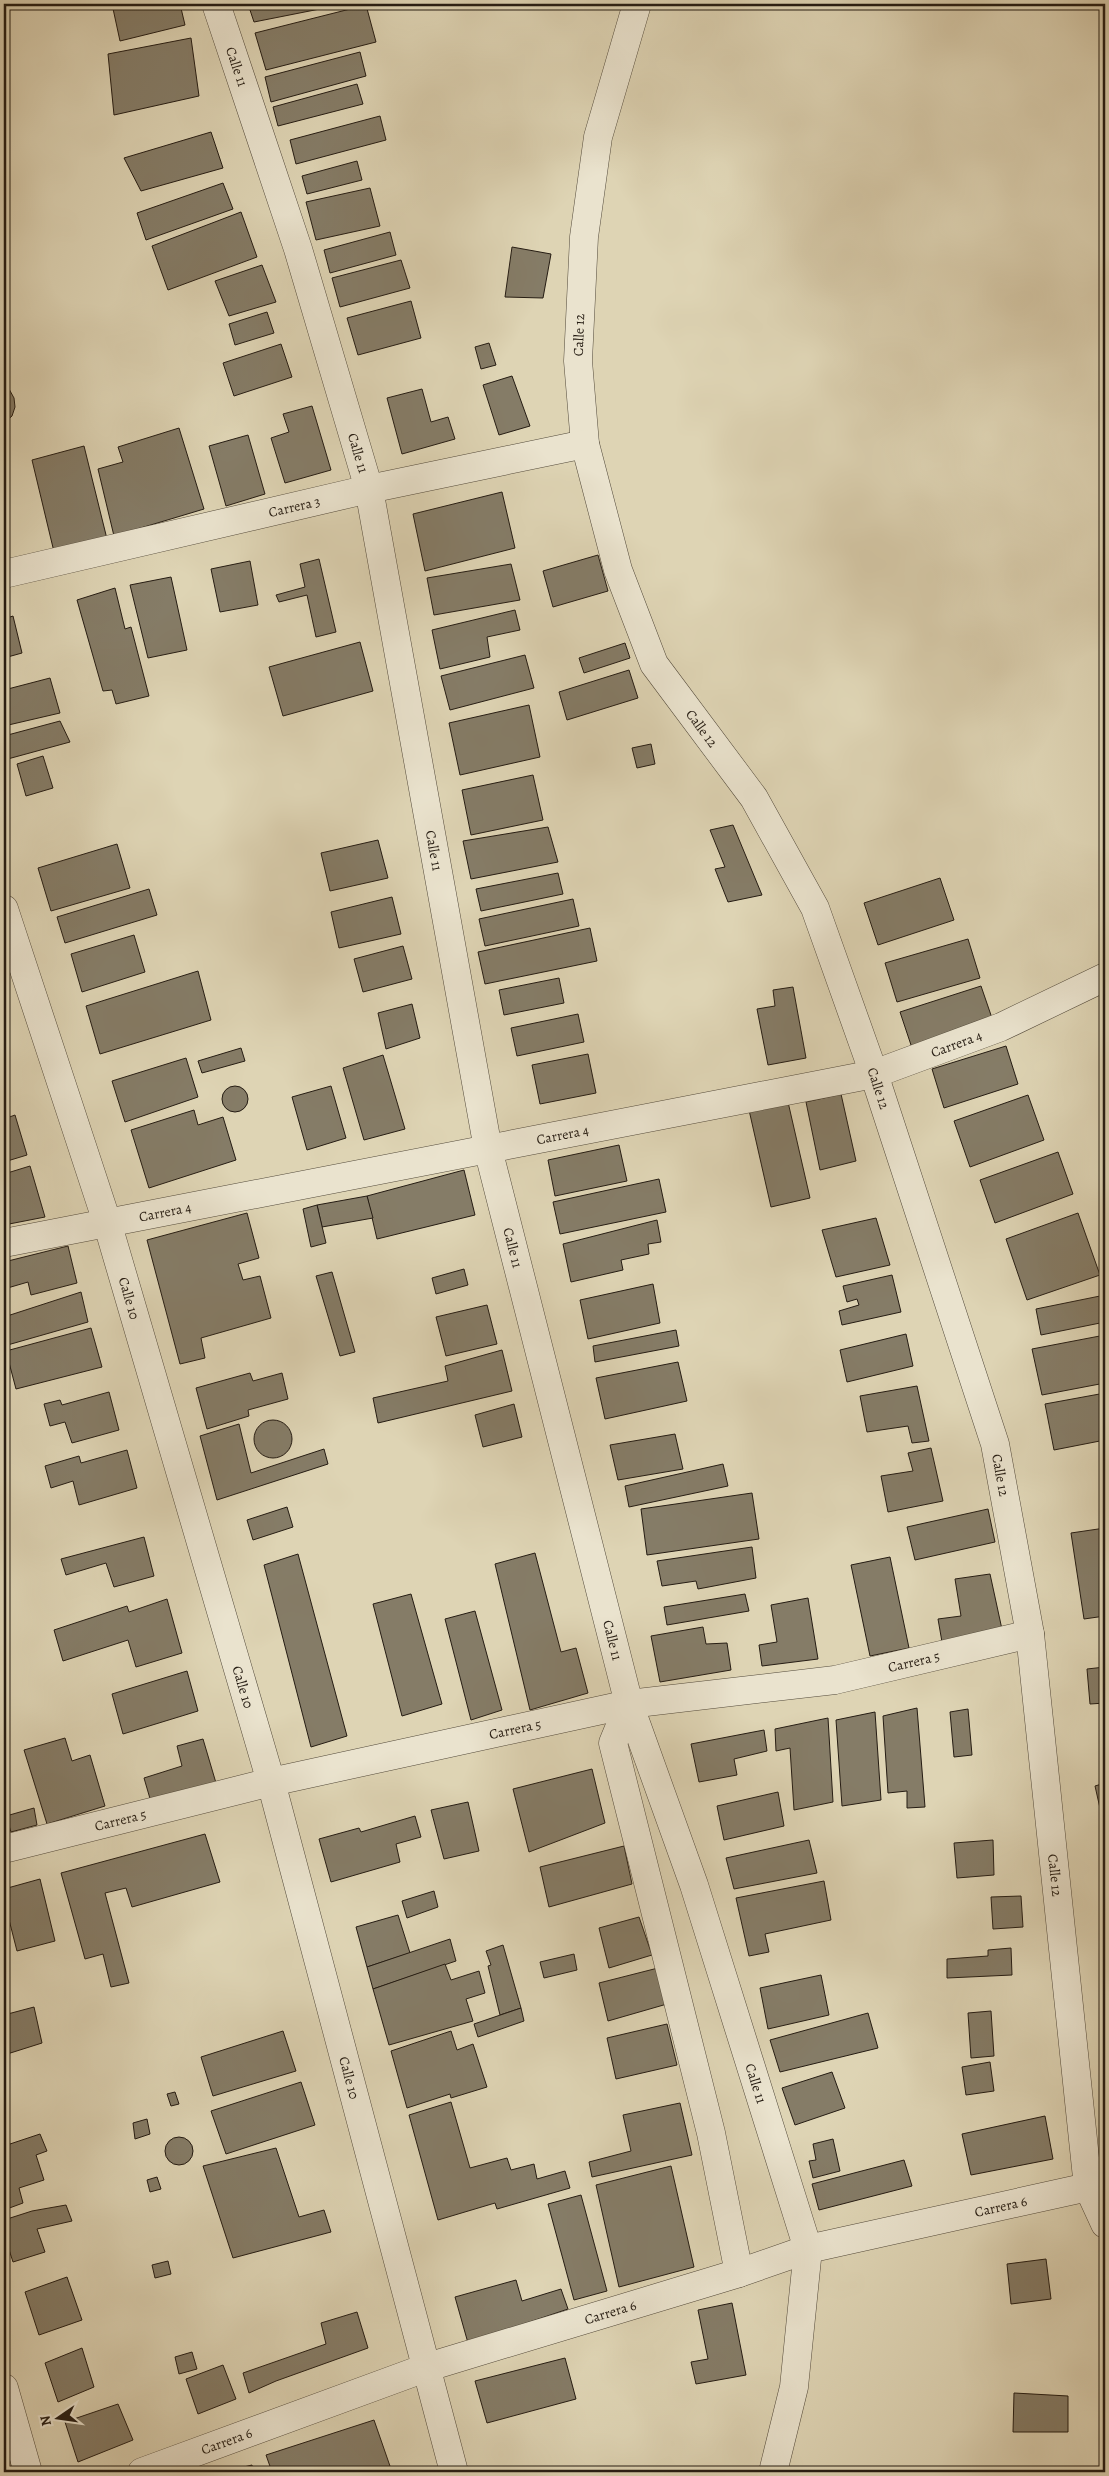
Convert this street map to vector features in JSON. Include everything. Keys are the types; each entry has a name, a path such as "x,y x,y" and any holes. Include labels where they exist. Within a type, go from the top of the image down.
{"street":[{"name":"Calle 11","path":"216,4 298,249 369,489 488,1149 629,1704 694,1884 808,2249 794,2387 773,2472"},
{"name":"Calle 12","path":"637,4 598,138 584,236 578,361 585,444 618,570 654,664 754,798 815,908 874,1074 995,1444 1030,1634 1088,2187 1105,2224"},
{"name":"Carrera 3","path":"4,574 369,489 585,444"},
{"name":"Calle 10","path":"4,909 107,1222 271,1782 428,2367 454,2472"},
{"name":"Carrera 4","path":"4,1243 874,1074 1001,1027 1105,977"},
{"name":"Carrera 5","path":"4,1849 271,1782 629,1704 835,1680 1030,1634"},
{"path":"629,1704 614,1743 710,2132 739,2273"},
{"name":"Carrera 6","path":"142,2472 428,2367 739,2273 808,2249 1088,2187"},
{"path":"4,2388 28,2472"}],"building":[{"path":"112,4 180,4 185,25 120,41"},
{"path":"248,4 345,4 254,22"},
{"path":"366,5 376,42 266,70 255,33"},
{"path":"191,38 199,96 114,115 108,54"},
{"path":"360,52 366,76 271,102 265,77"},
{"path":"357,84 363,104 278,126 273,107"},
{"path":"380,116 386,140 296,164 290,140"},
{"path":"211,132 223,168 141,191 124,158"},
{"path":"357,161 362,180 307,194 302,176"},
{"path":"223,183 233,209 146,240 137,213"},
{"path":"370,188 380,226 316,240 306,202"},
{"path":"241,212 257,257 168,290 152,246"},
{"path":"390,232 396,255 330,273 324,250"},
{"path":"512,247 551,254 543,298 505,297"},
{"path":"401,260 410,288 340,307 332,278"},
{"path":"262,265 276,302 229,316 215,281"},
{"path":"411,301 421,338 358,355 347,318"},
{"path":"267,312 274,333 235,345 229,324"},
{"path":"489,343 496,365 481,369 475,347"},
{"path":"281,344 292,377 234,396 223,363"},
{"path":"512,376 530,426 499,435 483,385"},
{"path":"4,386 9,389 14,398 15,407 12,416 4,423"},
{"path":"422,389 431,422 448,417 455,439 402,454 387,398"},
{"path":"312,406 331,470 285,483 271,438 289,432 283,414"},
{"path":"179,428 204,509 114,536 98,469 123,462 118,447"},
{"path":"248,435 265,494 226,506 209,446"},
{"path":"84,446 108,543 55,556 32,460"},
{"path":"502,492 515,548 425,571 413,514"},
{"path":"598,555 608,591 553,607 543,571"},
{"path":"319,559 336,632 316,637 307,595 279,602 276,595 305,587 300,564"},
{"path":"250,561 258,605 220,612 211,569"},
{"path":"511,564 520,600 434,615 427,578"},
{"path":"171,577 187,650 148,658 130,585"},
{"path":"115,588 125,629 131,627 149,696 116,704 112,690 103,691 77,600"},
{"path":"515,610 520,630 487,637 490,657 440,669 432,630"},
{"path":"13,616 22,653 4,658 4,619"},
{"path":"360,642 373,691 283,716 269,667"},
{"path":"625,643 630,658 584,673 579,658"},
{"path":"525,655 534,688 450,710 441,676"},
{"path":"629,670 638,698 567,720 559,692"},
{"path":"50,678 60,713 4,726 4,690"},
{"path":"529,705 540,757 460,775 449,723"},
{"path":"60,721 70,742 4,760 4,736"},
{"path":"651,744 655,764 637,768 632,748"},
{"path":"43,756 53,788 26,796 17,764"},
{"path":"533,775 543,820 471,835 462,790"},
{"path":"733,825 762,895 728,902 715,869 725,867 710,830"},
{"path":"548,827 558,862 471,879 463,841"},
{"path":"378,840 388,878 330,891 321,853"},
{"path":"117,844 130,888 51,911 38,868"},
{"path":"558,873 563,894 481,911 476,889"},
{"path":"940,878 954,920 878,945 864,903"},
{"path":"149,889 157,915 65,943 57,917"},
{"path":"392,897 401,934 339,948 331,912"},
{"path":"573,899 579,926 485,946 479,919"},
{"path":"590,928 597,961 485,984 478,952"},
{"path":"134,935 145,972 82,992 71,954"},
{"path":"968,939 980,978 897,1002 885,963"},
{"path":"403,946 412,979 363,992 354,959"},
{"path":"198,971 211,1020 100,1054 86,1006"},
{"path":"559,978 564,1003 504,1015 499,990"},
{"path":"981,986 993,1021 912,1048 900,1012"},
{"path":"793,987 806,1058 768,1065 757,1009 775,1006 773,990"},
{"path":"412,1004 420,1038 386,1049 378,1013"},
{"path":"578,1014 584,1042 517,1056 511,1028"},
{"path":"1006,1046 1018,1084 944,1108 932,1069"},
{"path":"241,1048 245,1061 202,1073 198,1061"},
{"path":"588,1054 596,1093 540,1104 532,1065"},
{"path":"383,1055 405,1129 364,1140 343,1068"},
{"path":"186,1058 198,1097 125,1122 112,1081"},
{"path":"235,1086 244,1090 248,1099 244,1108 235,1112 226,1108 222,1099 226,1090"},
{"path":"331,1086 346,1138 307,1150 292,1097"},
{"path":"841,1094 856,1161 820,1170 806,1102"},
{"path":"1028,1095 1044,1140 970,1167 954,1121"},
{"path":"788,1102 810,1198 771,1207 749,1110"},
{"path":"194,1110 198,1125 223,1117 236,1160 149,1188 131,1130"},
{"path":"15,1115 27,1155 4,1162 4,1119"},
{"path":"619,1145 627,1181 555,1196 548,1160"},
{"path":"1058,1152 1073,1194 995,1223 980,1180"},
{"path":"30,1166 45,1217 4,1225 4,1174"},
{"path":"464,1170 475,1215 377,1239 367,1196"},
{"path":"659,1179 666,1212 560,1234 553,1202"},
{"path":"367,1196 373,1218 322,1227 317,1205"},
{"path":"317,1205 326,1243 311,1247 303,1209"},
{"path":"247,1213 259,1258 238,1264 243,1280 260,1276 271,1318 201,1338 205,1358 180,1364 147,1240"},
{"path":"1078,1213 1100,1275 1027,1300 1006,1239"},
{"path":"876,1218 890,1265 836,1277 822,1230"},
{"path":"657,1220 661,1242 648,1244 649,1254 621,1260 623,1270 571,1282 563,1244"},
{"path":"68,1246 77,1283 31,1295 28,1282 4,1289 4,1262"},
{"path":"464,1269 468,1285 436,1294 432,1278"},
{"path":"332,1272 355,1352 340,1356 316,1276"},
{"path":"892,1275 901,1312 842,1325 839,1311 859,1305 857,1299 847,1302 843,1286"},
{"path":"653,1284 660,1323 588,1339 580,1300"},
{"path":"81,1292 88,1322 4,1346 4,1317"},
{"path":"1100,1296 1105,1322 1041,1335 1036,1309"},
{"path":"487,1305 497,1344 446,1356 436,1317"},
{"path":"91,1328 102,1367 16,1389 6,1351"},
{"path":"676,1330 679,1346 595,1362 593,1346"},
{"path":"906,1334 913,1366 847,1382 840,1350"},
{"path":"1105,1335 1105,1383 1042,1395 1032,1349"},
{"path":"502,1350 512,1391 378,1423 373,1398 448,1381 445,1366"},
{"path":"678,1362 687,1401 605,1419 596,1378"},
{"path":"250,1373 253,1381 282,1373 288,1399 248,1410 249,1416 207,1429 196,1388"},
{"path":"917,1386 929,1441 912,1443 908,1426 867,1432 860,1396"},
{"path":"109,1392 119,1430 72,1443 65,1422 50,1426 44,1404 60,1400 62,1405"},
{"path":"1105,1393 1105,1440 1054,1450 1045,1404"},
{"path":"514,1404 522,1437 483,1447 475,1415"},
{"path":"273,1420 286,1426 292,1439 286,1452 273,1458 260,1452 254,1439 260,1426"},
{"path":"239,1424 251,1473 324,1449 328,1464 217,1500 200,1436"},
{"path":"675,1434 683,1469 618,1480 610,1445"},
{"path":"931,1448 943,1501 888,1512 881,1476 913,1471 908,1453"},
{"path":"127,1450 137,1488 79,1505 73,1481 51,1488 45,1466 79,1456 81,1463"},
{"path":"723,1464 728,1486 629,1507 625,1486"},
{"path":"752,1493 759,1539 647,1555 641,1509"},
{"path":"287,1507 293,1527 253,1540 247,1520"},
{"path":"988,1509 995,1542 915,1560 907,1527"},
{"path":"1105,1528 1105,1616 1084,1619 1071,1533"},
{"path":"144,1537 154,1576 114,1587 106,1563 66,1575 61,1559"},
{"path":"752,1547 756,1578 698,1589 696,1581 662,1586 657,1561"},
{"path":"535,1553 561,1652 576,1648 588,1693 530,1710 495,1564"},
{"path":"298,1554 347,1736 311,1747 264,1565"},
{"path":"890,1557 909,1648 870,1656 851,1565"},
{"path":"990,1574 1003,1634 942,1642 938,1619 961,1616 955,1579"},
{"path":"411,1594 442,1704 402,1716 373,1604"},
{"path":"745,1594 749,1611 667,1625 664,1607"},
{"path":"808,1598 818,1659 762,1666 759,1645 777,1642 771,1605"},
{"path":"167,1599 182,1653 136,1667 128,1640 63,1661 54,1630 127,1606 129,1612"},
{"path":"475,1611 502,1710 471,1720 445,1619"},
{"path":"703,1627 706,1644 727,1643 731,1670 660,1682 651,1636"},
{"path":"1105,1667 1105,1703 1090,1704 1087,1669"},
{"path":"187,1671 198,1711 123,1734 112,1694"},
{"path":"917,1708 925,1807 907,1808 907,1791 888,1793 883,1716"},
{"path":"968,1709 972,1755 954,1757 950,1712"},
{"path":"875,1712 881,1800 842,1806 836,1720"},
{"path":"828,1718 833,1802 794,1810 790,1748 776,1751 775,1729"},
{"path":"764,1730 767,1751 734,1759 737,1775 699,1782 691,1744"},
{"path":"65,1738 72,1761 90,1755 105,1806 47,1824 24,1750"},
{"path":"203,1739 216,1783 151,1802 144,1778 182,1766 177,1746"},
{"path":"592,1769 605,1823 529,1852 513,1789"},
{"path":"1105,1783 1105,1826 1104,1826 1095,1786"},
{"path":"778,1792 784,1826 724,1840 717,1806"},
{"path":"468,1802 479,1851 444,1859 431,1810"},
{"path":"34,1808 37,1825 11,1832 6,1816"},
{"path":"415,1816 421,1837 396,1844 400,1862 331,1882 319,1839 359,1828 361,1832"},
{"path":"205,1834 220,1882 132,1907 126,1888 105,1893 129,1983 111,1987 103,1954 85,1959 61,1873"},
{"path":"809,1840 817,1873 734,1889 726,1858"},
{"path":"993,1840 994,1875 957,1878 954,1843"},
{"path":"624,1846 632,1884 549,1907 540,1867"},
{"path":"40,1879 55,1941 17,1951 4,1900 4,1889"},
{"path":"824,1881 831,1920 765,1934 769,1952 749,1956 736,1898"},
{"path":"434,1891 438,1907 407,1918 402,1901"},
{"path":"1021,1896 1023,1927 993,1929 991,1897"},
{"path":"398,1915 410,1953 367,1967 356,1927"},
{"path":"639,1917 652,1955 609,1968 599,1928"},
{"path":"450,1939 456,1961 373,1989 367,1967"},
{"path":"503,1945 521,2008 500,2015 488,1966 491,1965 486,1951"},
{"path":"1011,1948 1012,1975 947,1978 947,1959 988,1956 988,1950"},
{"path":"574,1954 577,1970 544,1978 540,1962"},
{"path":"445,1964 451,1980 479,1971 485,1993 466,1999 473,2021 389,2045 373,1989"},
{"path":"658,1968 667,2004 608,2021 599,1983"},
{"path":"821,1975 829,2015 768,2029 760,1988"},
{"path":"34,2007 42,2043 4,2055 4,2015"},
{"path":"521,2008 524,2021 478,2037 474,2024"},
{"path":"991,2011 994,2056 971,2058 968,2013"},
{"path":"868,2013 878,2048 780,2072 770,2040"},
{"path":"667,2024 677,2065 616,2079 607,2038"},
{"path":"283,2031 296,2071 213,2096 201,2057"},
{"path":"451,2031 457,2050 473,2044 487,2087 451,2098 450,2094 407,2108 391,2051"},
{"path":"4,2055 9,2069 4,2071"},
{"path":"990,2062 994,2091 966,2095 962,2067"},
{"path":"832,2072 845,2108 795,2125 782,2088"},
{"path":"301,2082 315,2125 226,2154 211,2111"},
{"path":"175,2092 179,2104 171,2106 167,2094"},
{"path":"451,2102 470,2168 507,2158 511,2170 534,2164 537,2179 565,2171 570,2188 497,2209 495,2203 438,2220 409,2115"},
{"path":"680,2103 692,2155 592,2177 589,2162 631,2151 623,2115"},
{"path":"1045,2116 1053,2159 971,2175 962,2134"},
{"path":"147,2119 150,2134 135,2139 133,2123"},
{"path":"40,2134 47,2151 36,2155 44,2180 19,2188 23,2203 4,2210 4,2146"},
{"path":"179,2137 189,2141 193,2151 189,2161 179,2165 169,2161 165,2151 169,2141"},
{"path":"833,2139 840,2171 813,2178 809,2161 816,2160 813,2144"},
{"path":"276,2148 299,2217 324,2210 331,2232 233,2258 203,2166"},
{"path":"904,2160 912,2186 819,2210 812,2184"},
{"path":"671,2166 694,2267 619,2287 596,2185"},
{"path":"157,2177 161,2189 150,2192 147,2180"},
{"path":"581,2195 607,2291 574,2300 548,2204"},
{"path":"66,2205 72,2221 37,2229 45,2252 13,2262 4,2234 4,2220 32,2211"},
{"path":"1046,2259 1051,2299 1011,2304 1007,2264"},
{"path":"168,2261 171,2274 155,2278 152,2265"},
{"path":"67,2277 82,2320 39,2335 25,2292"},
{"path":"516,2280 522,2301 561,2289 568,2309 468,2343 455,2297"},
{"path":"732,2303 746,2375 696,2384 691,2362 708,2359 698,2310"},
{"path":"357,2312 368,2348 276,2381 249,2393 243,2373 326,2344 321,2323"},
{"path":"82,2348 94,2387 58,2402 45,2363"},
{"path":"192,2352 197,2369 179,2374 175,2357"},
{"path":"565,2358 576,2399 487,2423 475,2381"},
{"path":"223,2365 236,2399 198,2414 186,2379"},
{"path":"1014,2393 1068,2396 1068,2432 1013,2432"},
{"path":"118,2404 133,2440 78,2462 65,2422"},
{"path":"374,2420 391,2469 381,2472 333,2472 332,2467 314,2472 272,2472 266,2455"},
{"path":"252,2465 253,2472 223,2472"},
{"path":"790,2468 809,2468 809,2472 790,2472"}]}
